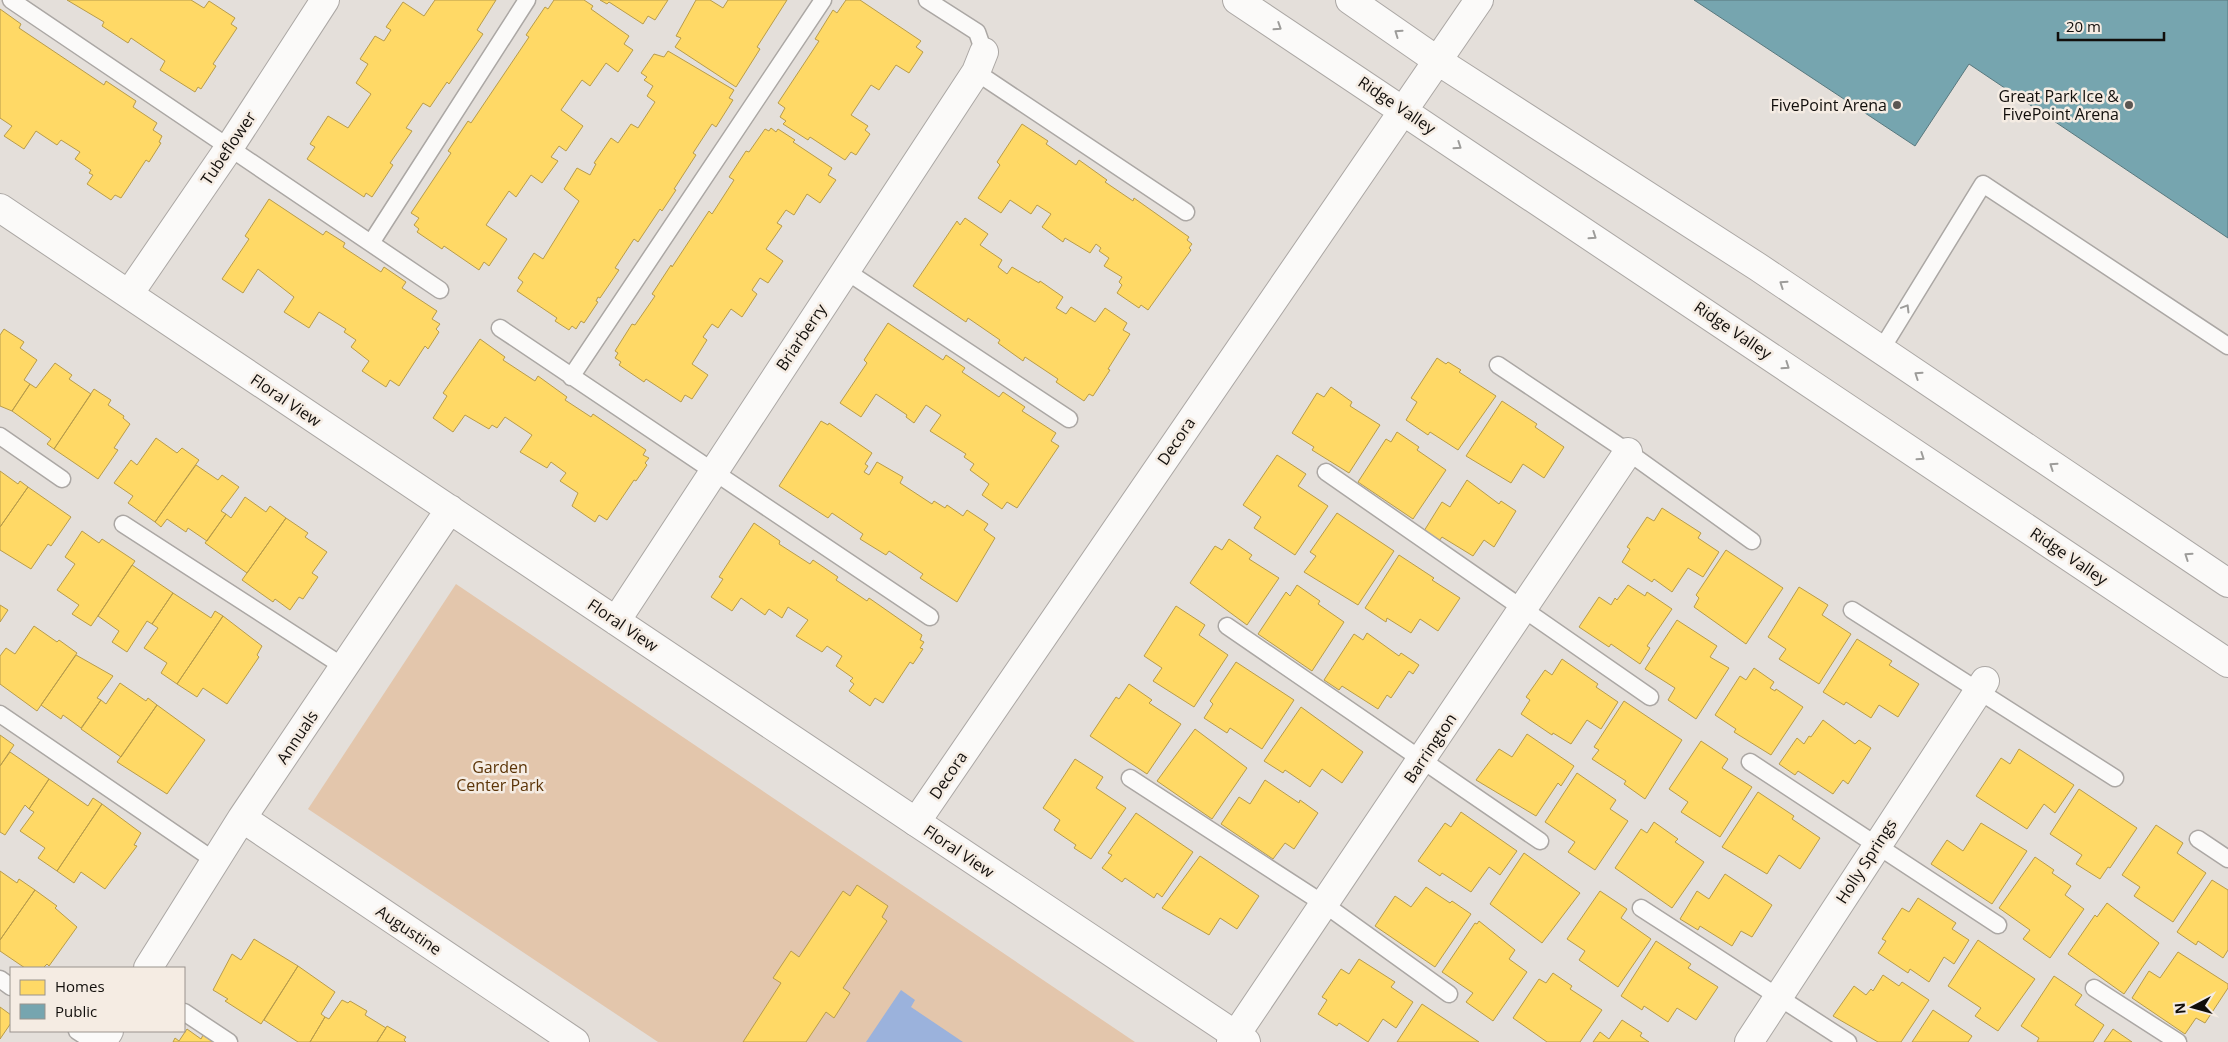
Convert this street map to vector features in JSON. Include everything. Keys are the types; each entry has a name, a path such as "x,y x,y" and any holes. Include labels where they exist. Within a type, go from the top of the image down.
{"street":[{"name":"Tubeflower","path":"128,294 229,148 325,0"},
{"name":"Ridge Valley","path":"1237,0 2228,663"},
{"path":"1350,0 1438,61 1758,267 2228,583"},
{"name":"Decora","path":"916,822 1479,0"},
{"name":"Briarberry","path":"616,620 981,62"},
{"name":"Floral View","path":"0,208 616,620 1238,1040"},
{"name":"Barrington","path":"1238,1040 1324,904 1628,452"},
{"name":"Annuals","path":"149,967 242,818 450,509"},
{"name":"Holly Springs","path":"1748,1042 1981,686"},
{"name":"Augustine","path":"242,818 576,1042"}],"lane":[{"path":"12,0 440,290"},
{"path":"371,243 527,0"},
{"path":"571,377 823,0"},
{"path":"927,0 977,32 981,62 1186,212"},
{"path":"1881,350 1983,184 2228,346"},
{"path":"846,271 1069,419"},
{"path":"500,328 713,473 930,617"},
{"path":"1498,365 1628,452 1752,541"},
{"path":"0,436 62,479"},
{"path":"1326,472 1650,697"},
{"path":"123,524 344,667"},
{"path":"1852,610 1981,686 2115,778"},
{"path":"1227,626 1540,841"},
{"path":"0,714 215,861"},
{"path":"1750,762 1875,846 1998,925"},
{"path":"1130,778 1324,904 1449,994"},
{"path":"2198,839 2228,859"},
{"path":"1641,908 1848,1042"},
{"path":"2094,988 2178,1042"},
{"path":"185,1013 229,1042"},
{"path":"79,1032 94,1042"}],"green space":[{"name":"Garden Center Park","path":"456,584 1135,1042 658,1042 308,809"}],"water":[{"path":"901,990 915,1000 911,1007 963,1042 866,1042"}],"building: Homes":[{"path":"67,0 191,0 204,8 209,1 235,18 231,24 237,28 213,64 216,66 201,89 198,87 195,92 160,70 165,61 131,38 128,43 102,26 104,22"},
{"path":"435,0 496,0 477,30 483,34 449,84 447,82 430,107 423,103 406,128 412,131 390,163 393,165 372,197 366,193 364,197 307,159 315,147 310,144 328,116 348,128 371,94 356,83 368,64 360,59 375,36 384,41 391,30 386,27 403,2 424,16"},
{"path":"554,0 584,0 593,6 591,9 629,36 624,44 633,50 618,72 606,63 590,86 582,80 561,110 583,126 566,151 559,146 551,157 558,161 542,183 531,175 516,197 509,191 486,225 507,239 489,266 484,262 479,270 444,246 442,249 417,232 419,229 414,225 419,218 411,213 451,153 448,151 468,121 471,123 529,37 526,35 545,7 548,9"},
{"path":"600,0 668,0 655,20 648,16 643,24 609,2 607,4"},
{"path":"696,0 710,0 723,8 728,0 787,0 757,47 760,49 736,87 675,47 681,38 676,36"},
{"path":"846,0 860,0 921,41 916,47 923,52 909,73 896,65 879,90 871,85 851,115 868,126 865,130 870,134 856,155 851,152 845,160 810,137 808,140 783,124 786,121 780,117 785,108 778,103 819,41 815,39 833,10 837,13"},
{"path":"0,9 21,24 19,28 104,85 106,81 136,101 133,107 157,123 153,130 162,136 159,142 161,143 149,162 146,160 121,198 115,195 111,200 87,184 93,175 89,173 91,170 75,159 80,152 61,140 57,145 36,131 24,149 4,136 12,126 0,118"},
{"path":"668,51 734,90 729,98 733,100 716,127 712,124 693,153 696,155 662,211 660,209 638,242 634,239 615,268 619,270 600,298 598,297 596,301 598,302 584,323 581,321 576,329 572,326 569,330 555,321 557,318 517,291 523,282 518,278 534,253 543,259 579,201 564,189 577,168 590,175 596,164 594,163 611,138 618,143 631,124 638,128 655,102 647,96 653,86 644,80 647,77 641,73 654,54 664,57"},
{"path":"1022,124 1048,141 1046,144 1076,165 1079,160 1107,180 1105,182 1133,201 1134,198 1189,237 1187,240 1192,244 1189,248 1191,250 1148,310 1141,305 1139,308 1117,293 1122,285 1119,282 1122,277 1104,266 1109,258 1099,251 1101,248 1096,244 1090,253 1065,238 1063,242 1042,227 1051,214 1037,205 1031,214 1010,200 1001,213 978,198 1000,165 997,162"},
{"path":"771,128 776,132 778,129 795,140 793,142 832,168 828,175 836,180 820,203 807,194 794,215 786,210 777,223 782,226 766,249 783,261 768,283 760,278 752,290 757,294 742,317 731,309 718,328 712,324 703,337 707,340 692,364 708,375 692,399 685,395 681,402 646,379 644,382 619,365 621,362 615,358 618,353 615,351 632,324 635,325 655,296 652,294 709,211 712,214 734,180 729,177 746,151 749,152 765,129 769,131"},
{"path":"269,199 323,235 326,231 345,243 343,247 381,272 384,267 406,282 402,288 437,311 432,319 440,324 436,329 439,332 428,349 425,346 399,386 390,380 386,387 362,371 369,361 351,347 356,340 344,332 346,329 319,312 309,328 284,312 294,297 258,269 243,293 222,279 249,239 245,236"},
{"path":"965,218 988,234 980,245 1002,260 998,267 1007,274 1012,267 1039,283 1040,281 1063,297 1056,308 1066,314 1071,307 1095,322 1105,308 1127,323 1123,330 1130,334 1093,396 1089,394 1084,401 1056,382 1058,379 1025,357 1023,361 998,343 1000,340 968,318 966,322 913,286 957,221 960,225"},
{"path":"888,323 943,360 946,355 965,368 962,372 999,397 1003,392 1025,407 1022,411 1056,433 1051,441 1059,446 1017,508 1007,502 1002,509 982,495 989,484 970,470 974,464 964,457 966,454 930,431 941,415 926,405 914,423 906,417 907,415 876,394 861,417 840,403 867,363 864,360"},
{"path":"4,329 24,342 20,348 37,360 24,380 30,384 12,411 0,406 0,335"},
{"path":"480,339 505,357 503,360 535,381 538,376 567,397 565,400 591,417 593,414 646,450 643,455 649,458 645,463 647,465 636,481 634,480 607,520 599,515 595,522 572,506 578,493 560,481 566,473 551,462 547,468 520,452 532,435 505,417 497,428 492,425 489,429 465,415 453,432 433,418 447,396 443,393"},
{"path":"1437,358 1461,370 1459,372 1496,396 1458,450 1430,432 1428,435 1406,420 1417,402 1411,398"},
{"path":"55,363 72,375 69,379 91,394 54,449 47,444 51,439 12,411 30,384 36,388"},
{"path":"1331,387 1352,402 1350,406 1380,425 1349,473 1312,450 1314,447 1292,433 1317,393 1324,397"},
{"path":"94,389 111,400 108,405 124,416 123,418 130,424 114,448 118,450 98,479 54,449"},
{"path":"1502,401 1537,424 1535,427 1564,447 1544,478 1523,464 1511,483 1466,456"},
{"path":"821,421 828,425 829,423 872,453 865,464 868,466 864,472 869,475 877,462 903,477 900,483 932,504 934,501 945,508 947,505 963,516 967,510 988,524 984,530 995,538 957,602 920,578 923,574 889,551 886,555 860,539 863,534 832,513 828,518 779,486"},
{"path":"1397,432 1419,447 1417,450 1446,470 1413,519 1358,482 1386,439 1391,442"},
{"path":"156,438 177,453 182,448 199,460 155,522 128,503 133,496 114,483 131,460 137,465"},
{"path":"1277,455 1306,474 1298,486 1328,506 1295,555 1254,528 1261,517 1243,505"},
{"path":"196,465 218,480 222,475 239,487 221,511 226,514 207,541 188,528 186,532 167,519 161,527 155,522"},
{"path":"0,471 18,484 20,481 28,487 0,527"},
{"path":"1467,480 1499,504 1501,501 1516,511 1494,547 1484,540 1473,556 1442,537 1439,541 1424,531 1442,502 1450,507"},
{"path":"28,487 71,517 51,546 48,544 31,569 0,550 0,527"},
{"path":"245,497 266,512 270,506 286,518 247,573 205,543 226,514 231,518"},
{"path":"1662,508 1701,533 1698,538 1719,552 1703,577 1688,568 1672,592 1654,579 1652,582 1622,562 1630,549 1627,547 1647,517 1654,521"},
{"path":"1337,513 1394,551 1358,605 1304,572 1316,556 1310,552"},
{"path":"286,518 308,533 305,537 327,552 312,573 318,577 303,599 299,597 290,610 275,599 273,602 242,580"},
{"path":"754,523 780,541 779,544 810,564 813,560 838,577 836,580 867,601 869,598 922,635 920,640 924,642 920,648 923,649 913,664 910,662 883,703 875,698 870,706 849,691 854,684 850,681 853,678 836,666 842,656 827,646 822,652 796,636 808,620 788,607 782,618 769,609 765,615 741,598 732,611 711,597 723,579 719,577"},
{"path":"82,531 99,543 102,539 135,561 91,626 72,614 79,605 57,590 75,564 65,557"},
{"path":"1229,539 1252,555 1249,559 1279,578 1247,625 1190,583 1215,546 1222,550"},
{"path":"1726,550 1783,588 1746,644 1694,607 1699,598 1696,595"},
{"path":"1399,555 1460,598 1438,631 1420,619 1411,633 1387,618 1386,622 1365,608"},
{"path":"132,565 173,593 152,624 147,621 127,652 112,642 119,631 98,616"},
{"path":"1297,585 1320,601 1318,604 1344,622 1312,671 1258,634 1286,592 1290,596"},
{"path":"1628,585 1645,596 1647,592 1672,609 1647,646 1650,648 1640,664 1611,644 1609,647 1579,627 1599,597 1611,605"},
{"path":"1799,587 1828,605 1822,615 1851,634 1819,684 1779,659 1786,649 1768,637"},
{"path":"173,593 211,618 215,611 223,616 177,684 161,673 167,663 144,648 158,628 152,624"},
{"path":"0,605 8,610 0,622"},
{"path":"1176,606 1205,625 1199,635 1228,655 1194,707 1153,681 1162,668 1144,656"},
{"path":"223,616 262,646 257,655 259,657 227,704 203,688 197,697 177,684"},
{"path":"1677,620 1717,646 1710,657 1729,668 1696,719 1668,700 1675,688 1645,669"},
{"path":"34,626 77,653 37,711 0,684 0,656 6,648 15,654"},
{"path":"1367,633 1399,656 1401,653 1419,665 1413,674 1409,671 1391,698 1387,695 1378,709 1342,686 1339,690 1324,680 1354,634 1363,640"},
{"path":"1857,639 1892,661 1889,665 1919,684 1898,717 1879,705 1871,718 1846,702 1844,705 1823,692"},
{"path":"76,655 113,676 97,698 101,700 81,728 63,715 61,719 41,705"},
{"path":"1562,659 1598,684 1596,687 1618,702 1601,729 1587,720 1571,744 1553,733 1552,735 1521,714 1530,700 1526,697 1545,670 1552,675"},
{"path":"1236,662 1294,700 1262,749 1230,728 1227,733 1204,718 1213,704 1210,701"},
{"path":"1754,668 1774,682 1770,688 1775,691 1776,689 1803,707 1771,755 1734,732 1736,729 1715,715 1740,676 1746,680"},
{"path":"120,683 146,701 148,698 157,705 121,757 81,729 101,700 106,704"},
{"path":"1129,684 1152,700 1149,703 1181,724 1147,774 1090,736 1116,697 1119,699"},
{"path":"1624,701 1682,740 1645,799 1624,784 1626,781 1592,759 1599,750 1594,747"},
{"path":"157,705 205,740 167,794 117,762"},
{"path":"1301,707 1363,752 1342,783 1322,769 1310,787 1285,770 1283,773 1264,761"},
{"path":"1823,720 1855,744 1859,740 1871,748 1848,784 1843,780 1833,794 1798,771 1795,775 1779,764 1797,738 1804,744"},
{"path":"1195,729 1247,768 1212,819 1157,781"},
{"path":"1527,734 1574,766 1561,786 1558,783 1536,816 1476,780 1499,749 1512,757"},
{"path":"0,735 14,745 0,766"},
{"path":"1701,741 1728,759 1722,768 1752,787 1720,837 1681,812 1688,802 1669,789"},
{"path":"2019,749 2074,785 2055,813 2044,804 2027,829 1976,796 2001,758 2010,764"},
{"path":"10,752 49,779 29,809 25,805 5,835 0,832 0,766"},
{"path":"1075,759 1103,777 1096,788 1126,808 1091,859 1074,848 1076,845 1054,830 1060,820 1043,808"},
{"path":"1577,773 1616,800 1610,809 1628,821 1595,870 1568,852 1575,842 1545,822"},
{"path":"49,779 88,806 93,798 102,804 57,871 38,858 45,848 20,831 34,812 29,809"},
{"path":"1265,780 1299,803 1300,800 1318,813 1294,849 1285,843 1273,859 1221,824 1239,797 1250,804"},
{"path":"2079,789 2137,828 2110,868 2108,867 2100,879 2076,864 2082,855 2050,834"},
{"path":"1758,792 1794,816 1792,819 1820,838 1800,869 1779,855 1767,874 1722,847"},
{"path":"102,804 141,833 134,845 137,846 105,889 81,872 74,883 57,871"},
{"path":"1461,812 1517,851 1500,875 1489,867 1471,892 1442,873 1440,876 1418,861 1445,823 1451,827"},
{"path":"1136,813 1193,852 1162,897 1157,893 1154,898 1125,878 1122,882 1102,868 1112,855 1108,853"},
{"path":"1654,822 1678,839 1675,842 1704,862 1672,908 1615,868 1641,829 1647,833"},
{"path":"1981,823 2027,851 1992,904 1931,864 1947,840 1963,851"},
{"path":"2156,825 2183,843 2177,853 2206,873 2173,922 2134,896 2140,887 2122,875"},
{"path":"1524,853 1580,893 1542,943 1490,904"},
{"path":"1200,856 1259,896 1237,929 1220,918 1209,935 1162,908"},
{"path":"2035,857 2054,870 2052,873 2071,886 2065,895 2084,909 2050,958 2023,939 2030,930 1999,908"},
{"path":"0,871 17,883 19,879 35,890 0,940"},
{"path":"1725,874 1772,905 1752,937 1741,931 1732,946 1700,926 1698,930 1680,919 1697,891 1709,899"},
{"path":"2212,880 2228,890 2228,950 2223,958 2198,941 2196,945 2177,932"},
{"path":"857,885 888,906 882,917 887,921 843,988 850,993 834,1018 826,1012 806,1042 743,1042 781,983 773,978 791,951 799,957 843,891 850,896"},
{"path":"1426,887 1471,914 1435,967 1375,926 1395,896 1411,907"},
{"path":"35,890 57,906 55,908 77,927 49,966 47,964 44,967 24,967 0,951 0,940"},
{"path":"1600,891 1627,909 1621,918 1651,939 1618,987 1579,960 1585,951 1567,939"},
{"path":"1918,898 1956,923 1952,929 1969,940 1954,964 1944,957 1929,982 1910,969 1908,973 1878,953 1886,941 1882,939 1902,908 1909,912"},
{"path":"2107,903 2159,943 2124,994 2068,954 2095,915 2097,917"},
{"path":"1479,921 1515,950 1509,959 1527,972 1493,1021 1466,1002 1473,993 1442,972 1475,923 1477,924"},
{"path":"254,939 298,966 261,1024 225,1001 228,999 213,990 232,954 241,960"},
{"path":"1978,940 2035,979 1998,1031 1975,1016 1981,1008 1948,986"},
{"path":"1656,941 1691,964 1688,968 1718,987 1696,1020 1677,1008 1668,1022 1644,1006 1642,1010 1621,996"},
{"path":"2178,952 2228,984 2228,988 2205,1023 2196,1018 2185,1034 2132,998 2149,971 2160,978"},
{"path":"1359,959 1395,982 1391,987 1413,1002 1396,1028 1383,1019 1368,1042 1339,1023 1337,1026 1318,1014 1327,1000 1322,997 1341,969 1349,974"},
{"path":"298,966 335,992 321,1014 325,1017 310,1042 298,1042 264,1020"},
{"path":"1553,973 1572,986 1570,989 1602,1010 1580,1042 1547,1042 1513,1018 1539,979 1546,983"},
{"path":"1883,975 1899,986 1902,982 1929,1000 1901,1042 1878,1042 1833,1016 1854,986 1866,995 1871,989 1873,991"},
{"path":"2054,976 2082,995 2075,1005 2104,1025 2093,1042 2037,1042 2039,1038 2021,1026"},
{"path":"342,1000 348,1003 350,1001 367,1011 365,1015 386,1028 377,1042 310,1042 325,1017 329,1019"},
{"path":"1422,1004 1479,1042 1397,1042"},
{"path":"0,1007 10,1014 10,1024 0,1039"},
{"path":"1933,1010 1972,1036 1968,1042 1912,1042"},
{"path":"1622,1020 1642,1033 1640,1036 1649,1042 1593,1042 1600,1032 1609,1039"},
{"path":"387,1026 406,1037 404,1040 406,1042 377,1042"},
{"path":"187,1029 201,1039 203,1035 213,1042 173,1042 175,1038 179,1041"},
{"path":"2113,1029 2132,1042 2104,1042"}],"building: Public":[{"name":"Great Park Ice & FivePoint Arena","path":"1694,0 2228,0 2228,238 1969,64 1915,146"}],"place":[{"name":"FivePoint Arena","path":"1897,105"},
{"name":"Great Park Ice & FivePoint Arena","path":"2129,105"}]}
